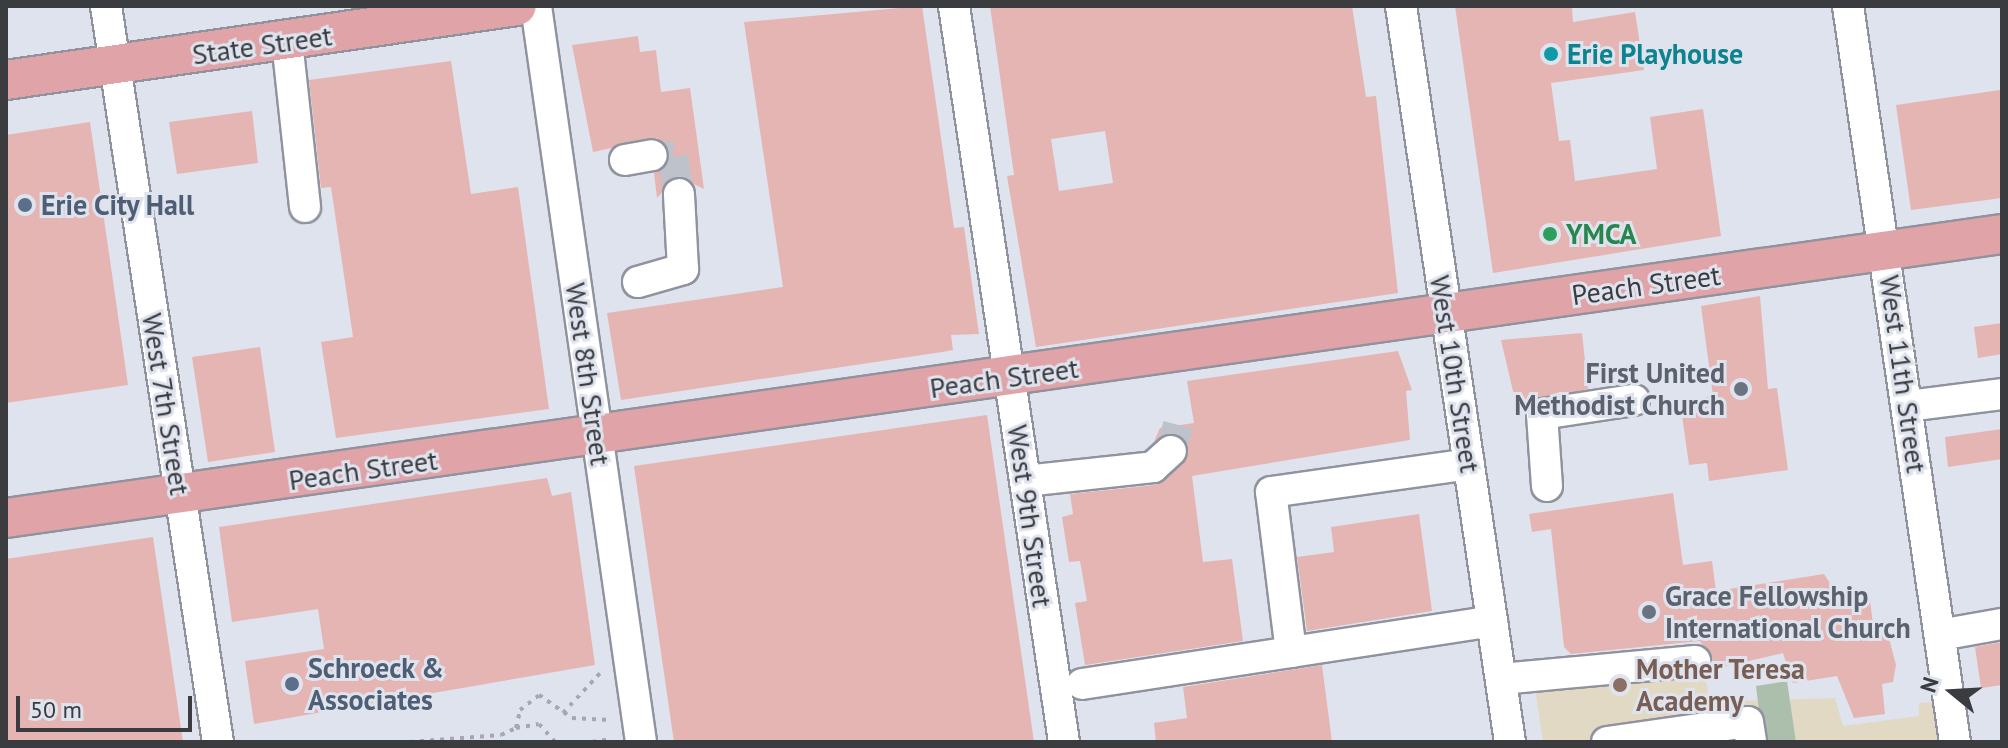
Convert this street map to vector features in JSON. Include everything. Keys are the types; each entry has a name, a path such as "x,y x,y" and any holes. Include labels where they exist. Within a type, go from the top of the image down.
{"main road":[{"name":"State Street","path":"6,80 114,67 517,6"},
{"name":"Peach Street","path":"6,518 597,438 2002,234"}],"street":[{"name":"West 7th Street","path":"106,6 218,742"},
{"name":"West 8th Street","path":"536,6 597,438 627,740"},
{"name":"West 9th Street","path":"954,6 1064,742"},
{"name":"West 10th Street","path":"1401,6 1510,742"},
{"name":"West 11th Street","path":"1848,6 1955,742"},
{"path":"287,41 305,207"},
{"path":"638,282 669,278 686,263 679,194"},
{"path":"1908,406 2002,394"},
{"path":"1547,486 1542,414 1634,400"},
{"path":"1025,481 1153,467 1171,451"},
{"path":"1291,652 1271,492 1469,464"},
{"path":"1082,684 1492,621"},
{"path":"1940,635 2002,624"},
{"path":"1501,679 1695,661"},
{"path":"1607,742 1748,722 1751,742"}],"path":[{"path":"563,713 602,671"},
{"path":"516,728 520,710 539,695 563,713 610,720"},
{"path":"410,742 486,740 516,728 539,724 555,742"},
{"path":"592,742 627,740"}],"shaded area":[{"name":"Mother Teresa Academy","path":"1702,660 1710,702 1835,698 1843,726 1919,716 1919,703 1934,702 1940,742 1543,742 1531,663"}],"green space":[{"path":"1787,681 1796,742 1763,742 1756,686"}],"building":[{"path":"922,6 954,228 964,227 979,334 951,335 953,350 621,400 607,313 783,287 744,22"},
{"path":"990,6 1352,6 1366,97 1376,96 1398,293 1036,347 1007,176 1014,175","holes":["1105,131 1113,183 1059,191 1051,139"]},
{"path":"1455,6 1572,6 1573,22 1635,12 1644,70 1551,83 1559,141 1570,140 1575,181 1657,169 1650,117 1703,109 1721,236 1493,273"},
{"path":"638,36 640,52 656,50 661,92 690,88 704,189 677,176 657,198 654,173 670,152 657,138 593,152 572,45"},
{"path":"451,61 471,194 518,187 549,409 336,438 321,342 353,337 331,187 321,188 309,80"},
{"path":"2000,90 2002,198 1911,210 1896,105"},
{"path":"252,111 258,163 177,174 169,122"},
{"path":"90,122 128,385 6,403 6,135"},
{"path":"1760,296 1768,389 1777,388 1788,470 1709,481 1707,463 1689,465 1680,401 1713,396 1701,306"},
{"path":"2002,323 2002,354 1978,358 1974,327"},
{"path":"1582,333 1588,389 1516,404 1501,340"},
{"path":"260,347 275,452 208,462 192,357"},
{"path":"1398,351 1412,390 1406,391 1410,440 1192,476 1203,562 1232,559 1243,641 1085,665 1075,603 1087,601 1080,561 1069,562 1062,517 1073,514 1070,494 1155,485 1183,464 1184,439 1168,433 1154,442 1160,428 1194,423 1187,381"},
{"path":"987,415 1034,742 674,742 634,466"},
{"path":"2002,429 2002,459 1948,467 1945,437"},
{"path":"547,478 552,496 571,492 595,665 254,724 245,661 324,649 318,609 232,622 219,527"},
{"path":"1673,493 1683,565 1712,561 1716,591 1824,574 1837,594 1869,593 1873,624 1885,623 1896,665 1893,682 1882,684 1885,714 1854,718 1837,676 1793,683 1783,653 1710,670 1713,659 1700,641 1571,654 1564,647 1551,529 1532,532 1529,514"},
{"path":"1419,514 1432,611 1307,631 1297,557 1334,552 1331,527"},
{"path":"153,537 183,742 6,742 6,559"},
{"path":"2002,642 2002,685 1981,688 1975,647"},
{"path":"1322,665 1332,742 1156,742 1154,723 1187,718 1183,687"}],"tunnel":[{"path":"652,155 673,157 679,194"},
{"path":"1171,451 1178,425"}],"place":[{"name":"Erie Playhouse","path":"1551,54"},
{"name":"Erie City Hall","path":"25,205"},
{"name":"YMCA","path":"1550,234"},
{"name":"First United Methodist Church","path":"1741,389"},
{"name":"Grace Fellowship International Church","path":"1649,612"},
{"name":"Schroeck & Associates","path":"292,684"},
{"name":"Mother Teresa Academy","path":"1620,685"}]}
